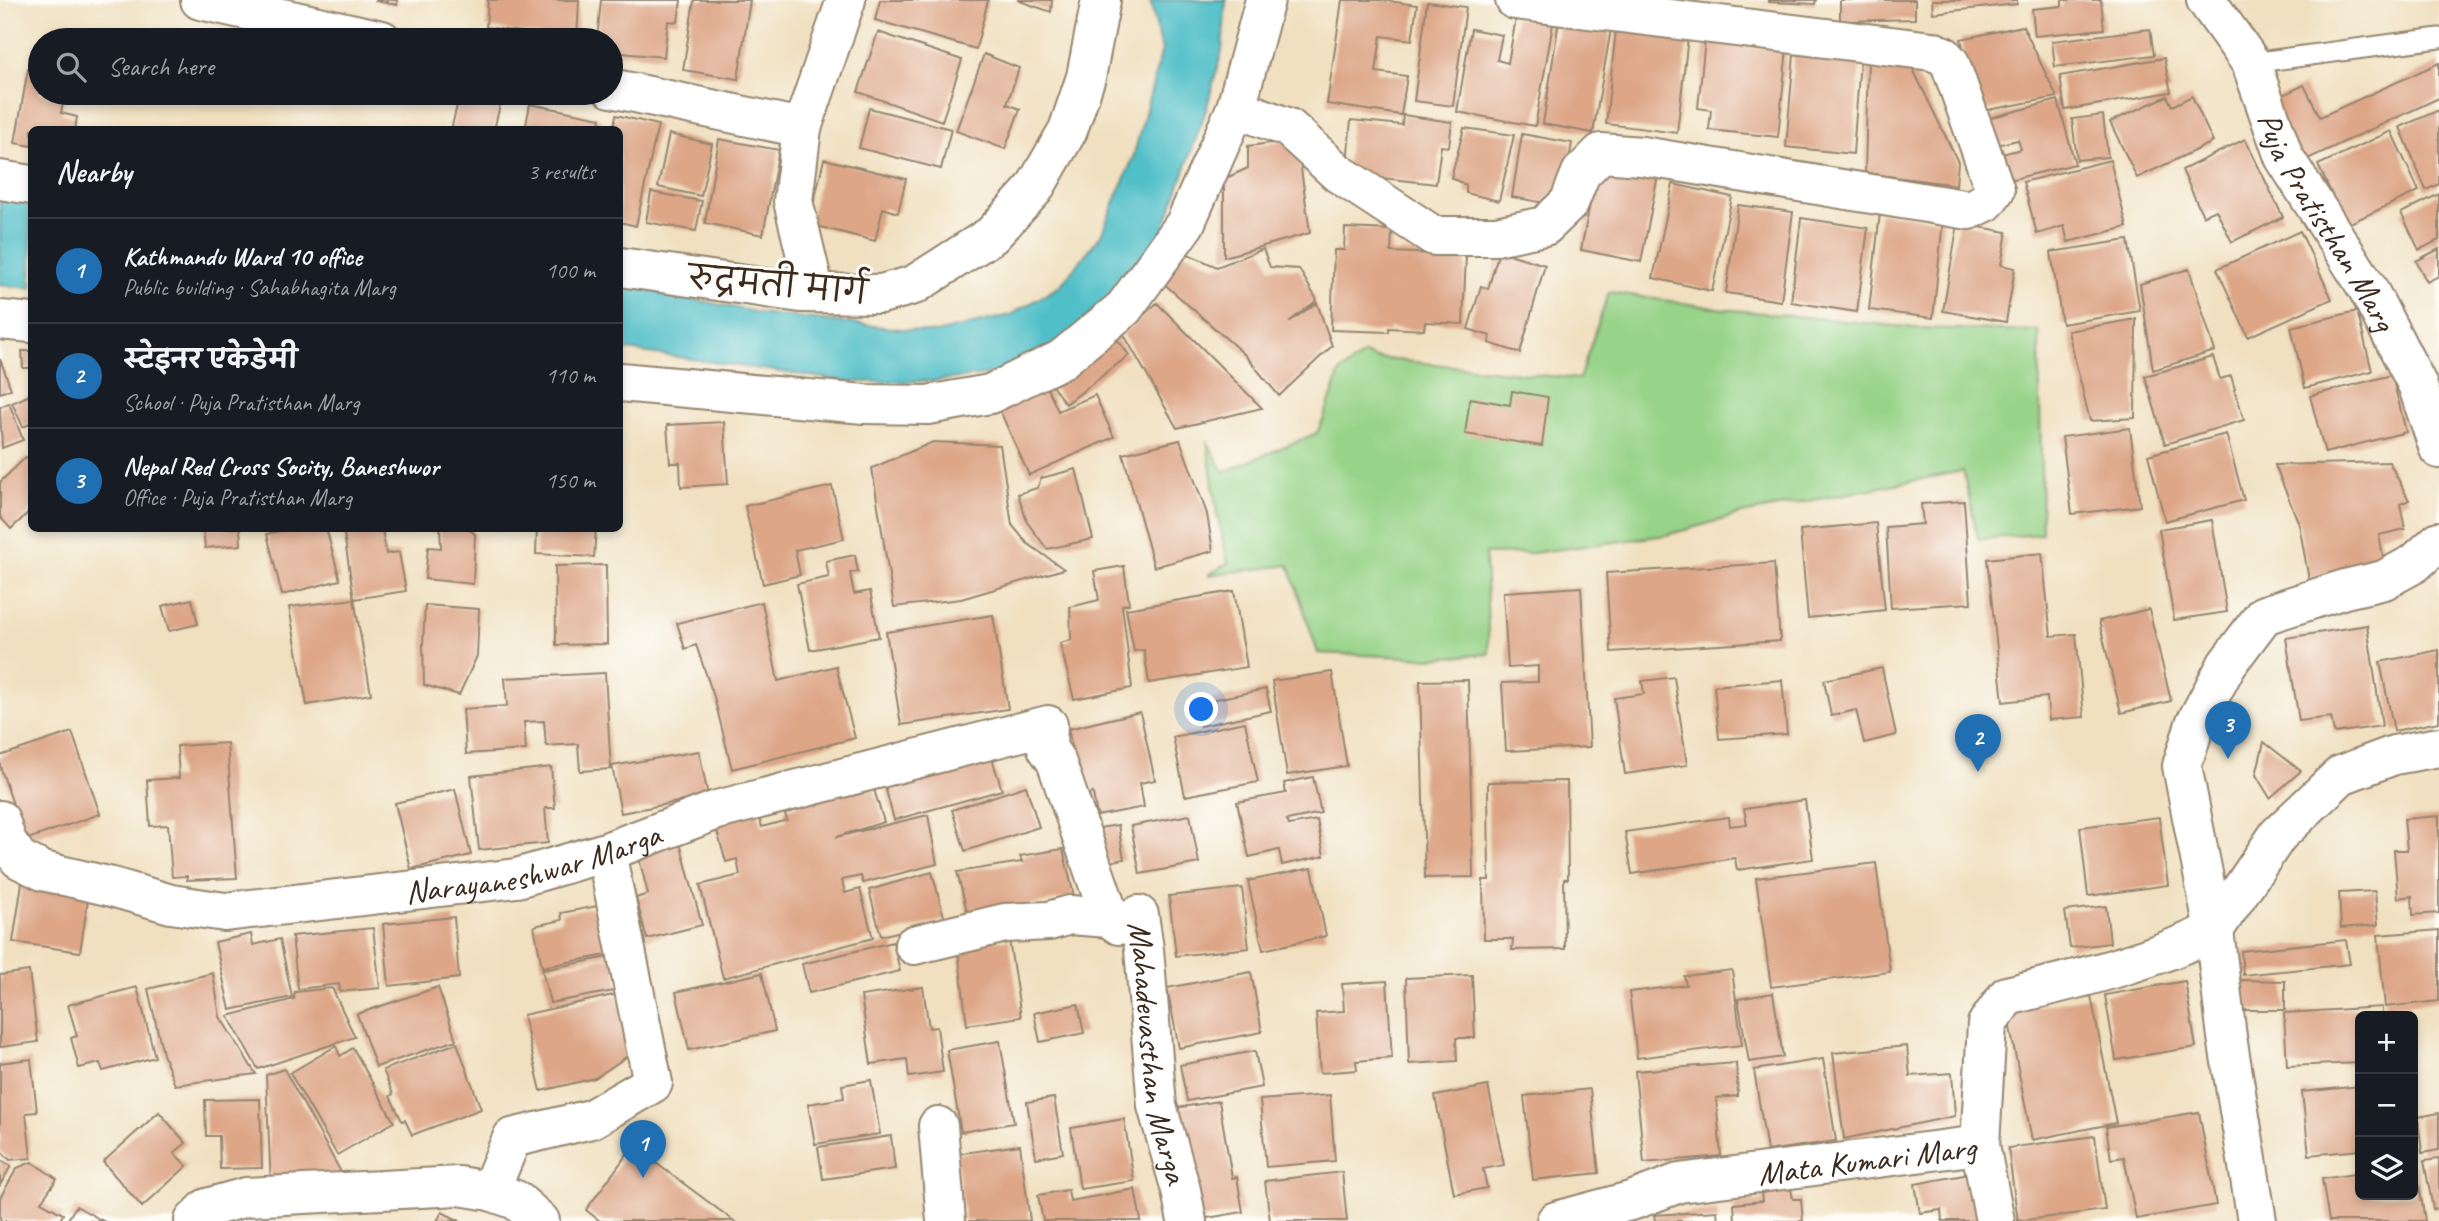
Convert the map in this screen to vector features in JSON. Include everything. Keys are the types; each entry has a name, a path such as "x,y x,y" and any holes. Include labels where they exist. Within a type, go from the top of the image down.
{"street":[{"path":"200,0 327,28"},
{"path":"814,293 793,201 802,128 846,0"},
{"name":"रुद्रमती मार्ग","path":"623,267 814,293 881,294 914,285 992,235 1034,189 1068,130 1086,77 1101,0"},
{"path":"623,382 864,404 928,405 990,394 1062,359 1124,307 1185,224 1236,108 1265,0"},
{"path":"1236,108 1289,128 1338,173 1434,236 1496,236 1545,226 1569,203 1581,173 1601,153 1642,156 1969,210 1986,202 1995,190 1950,63 1944,56 1931,51 1515,0"},
{"name":"Puja Pratisthan Marg","path":"2206,0 2251,63 2284,158 2368,289 2417,384 2439,449"},
{"path":"623,91 802,128"},
{"path":"0,180 28,184"},
{"path":"0,320 28,323"},
{"path":"2257,1221 2227,1037 2214,930 2182,766 2195,724 2227,664 2264,615 2345,589 2384,580 2415,564 2439,541"},
{"name":"Narayaneshwar Marga","path":"0,820 7,842 19,859 43,872 112,887 171,904 225,912 517,878 606,852 717,810 1048,725 1047,748 1056,761"},
{"path":"2214,930 2278,835 2341,775 2393,755 2439,747"},
{"name":"Mahadevasthan Marga","path":"1056,761 1110,918 1119,925 1139,915 1157,1106 1187,1221"},
{"path":"489,1191 512,1138 591,1119 653,1083 606,852"},
{"path":"914,945 1005,923 1049,921 1070,915 1110,918"},
{"name":"Mata Kumari Marg","path":"1556,1221 1634,1200 1679,1183 1979,1145 1987,1024 2007,996 2097,974 2188,943 2214,930"},
{"path":"938,1126 946,1221"},
{"path":"1979,1145 1995,1221"},
{"path":"194,1221 208,1208 246,1197 459,1186 489,1191 516,1200 540,1221"}],"lane":[{"path":"2251,63 2439,38"}],"green space":[{"path":"1609,292 1723,309 1915,328 2039,331 2042,534 1978,539 1963,471 1742,514 1667,535 1532,553 1485,554 1489,654 1431,658 1318,653 1289,565 1208,575 1228,563 1217,513 1207,441 1224,472 1317,433 1340,372 1364,354 1375,358 1579,379"}],"water":[{"path":"1150,0 1226,0 1222,51 1206,110 1164,228 1125,284 1050,351 996,374 933,381 852,382 623,349 623,285 760,313 936,333 1010,315 1060,286 1101,235 1133,158 1162,50"},
{"path":"0,198 28,201 28,288 0,285"}],"building":[{"path":"397,0 397,5 376,1"},
{"path":"488,0 579,0 578,28 486,27"},
{"path":"601,0 681,0 678,22 668,21 664,57 623,53 623,28 598,28"},
{"path":"694,0 750,0 738,79 683,70"},
{"path":"880,0 988,0 976,49 875,20"},
{"path":"1017,0 1052,0 1051,12"},
{"path":"1342,0 1382,0 1417,5 1412,40 1381,36 1376,72 1407,76 1401,115 1327,104"},
{"path":"1769,0 1816,0 1815,4"},
{"path":"1840,0 1915,0 1915,19 1840,21"},
{"path":"1932,0 2017,0 2017,4 1933,13"},
{"path":"2062,0 2101,0 2104,29 2035,36 2032,9 2062,6"},
{"path":"1427,2 1466,7 1453,106 1414,101"},
{"path":"1560,14 1612,23 1593,133 1543,124"},
{"path":"1516,18 1553,24 1535,126 1457,112 1471,29 1502,35 1497,60 1508,63"},
{"path":"1617,19 1689,28 1677,133 1606,124"},
{"path":"2023,26 2057,97 1977,112 1961,39"},
{"path":"2150,29 2154,55 2055,67 2052,41"},
{"path":"878,32 962,60 942,121 858,92"},
{"path":"1705,39 1787,48 1778,137 1709,130 1711,110 1698,108"},
{"path":"984,54 1019,68 1007,104 1020,109 1005,149 956,131"},
{"path":"1794,54 1860,61 1853,154 1786,147"},
{"path":"2164,58 2171,92 2065,110 2060,76"},
{"path":"1868,61 1910,63 1958,162 1956,185 1865,173"},
{"path":"2439,63 2439,98 2299,163 2270,101 2304,85 2320,117"},
{"path":"28,69 28,105 63,105 61,113 77,117 76,126 28,126 28,145 15,143"},
{"path":"2167,96 2172,106 2192,96 2213,142 2137,178 2110,122"},
{"path":"2058,100 2075,164 2005,181 1998,155 2021,149 2018,140 1996,145 1989,118"},
{"path":"457,105 500,105 495,126 452,126"},
{"path":"530,105 601,118 600,126 526,126"},
{"path":"869,108 951,129 941,169 859,148"},
{"path":"2439,110 2439,184 2426,190 2400,127"},
{"path":"616,115 658,125 636,226 623,223 623,126 614,126"},
{"path":"1403,115 1452,122 1449,147 1441,146 1436,184 1346,174 1351,120 1402,125"},
{"path":"2103,115 2108,157 2077,160 2072,119"},
{"path":"1464,128 1514,135 1499,201 1466,193 1466,185 1451,178"},
{"path":"2391,131 2419,191 2346,225 2318,165"},
{"path":"669,134 712,144 701,196 658,187"},
{"path":"1522,134 1572,143 1561,206 1512,197"},
{"path":"719,139 779,150 763,235 705,223"},
{"path":"2245,139 2283,217 2232,242 2216,210 2203,216 2182,170"},
{"path":"1297,140 1310,233 1224,257 1224,179 1248,168 1248,146"},
{"path":"824,159 906,179 898,213 883,208 875,241 809,224"},
{"path":"2110,160 2127,227 2068,242 2064,226 2037,234 2023,182"},
{"path":"1598,163 1658,175 1641,262 1581,250"},
{"path":"1673,184 1732,197 1712,291 1653,278"},
{"path":"651,192 702,201 696,231 646,222"},
{"path":"2439,194 2439,240 2419,250 2401,213"},
{"path":"1738,205 1793,212 1781,301 1726,293"},
{"path":"1880,213 1943,220 1933,318 1869,310"},
{"path":"1801,218 1868,228 1857,312 1791,302"},
{"path":"1958,223 2007,232 2001,265 2015,268 2006,322 1943,311"},
{"path":"1345,228 1392,230 1391,252 1466,255 1463,324 1425,322 1424,330 1389,328 1389,332 1331,330 1334,250 1344,250"},
{"path":"2300,231 2332,299 2248,337 2217,269"},
{"path":"2128,240 2140,311 2062,324 2051,252"},
{"path":"1263,249 1270,267 1299,269 1317,300 1289,322 1317,303 1332,346 1279,396 1245,355 1162,282 1179,250 1217,267"},
{"path":"2439,249 2439,276 2427,282 2416,261"},
{"path":"1499,251 1545,265 1520,353 1489,343 1490,336 1468,329 1481,286 1488,289"},
{"path":"2189,269 2215,351 2153,370 2140,284"},
{"path":"1157,303 1262,408 1177,428 1123,333"},
{"path":"2357,311 2372,371 2305,388 2291,327"},
{"path":"2136,319 2135,418 2090,421 2068,331"},
{"path":"1109,329 1129,355 1066,404 1046,378"},
{"path":"22,351 28,351 28,368 23,368"},
{"path":"2213,357 2220,379 2231,376 2244,420 2165,444 2145,376"},
{"path":"0,359 11,389 0,393"},
{"path":"2392,375 2406,432 2325,453 2310,396"},
{"path":"1044,381 1058,411 1095,395 1114,437 1029,475 996,402"},
{"path":"1512,391 1548,397 1542,446 1465,434 1470,398 1510,405"},
{"path":"28,396 28,425 23,427 12,403"},
{"path":"9,403 23,440 2,448 0,407"},
{"path":"724,422 728,484 681,487 680,463 670,463 667,425"},
{"path":"2130,428 2140,506 2072,514 2062,437"},
{"path":"2226,434 2244,500 2165,521 2148,455"},
{"path":"1180,440 1207,514 1213,551 1154,567 1123,454"},
{"path":"933,442 1000,445 1012,525 1027,543 1064,569 961,599 894,607 872,468"},
{"path":"26,457 28,513 11,529 0,517 0,482"},
{"path":"2389,462 2409,500 2400,504 2405,529 2379,535 2385,566 2309,580 2299,524 2275,465"},
{"path":"1076,469 1093,539 1047,549 1027,522 1018,494 1037,488 1041,478"},
{"path":"832,486 844,539 795,550 800,575 763,584 745,506"},
{"path":"1964,501 1971,603 1891,608 1886,527 1923,524 1921,504"},
{"path":"2212,520 2227,612 2174,620 2159,529"},
{"path":"1876,523 1885,610 1808,618 1800,530"},
{"path":"203,532 240,532 241,545 205,548"},
{"path":"327,532 340,580 282,595 267,534"},
{"path":"344,532 383,532 386,554 399,552 406,591 354,599"},
{"path":"440,532 475,534 473,584 425,579 428,547 441,548"},
{"path":"537,532 596,532 594,557 536,554"},
{"path":"2042,553 2051,636 2076,634 2084,717 2049,720 2047,697 2003,702 1987,559"},
{"path":"855,555 858,572 850,573 854,594 870,591 879,637 810,650 797,584 829,577 826,561"},
{"path":"1774,563 1780,641 1611,652 1606,573"},
{"path":"606,565 607,644 556,645 555,566"},
{"path":"1124,566 1129,604 1122,605 1132,688 1074,699 1060,643 1071,640 1070,607 1099,600 1094,571"},
{"path":"1581,587 1590,747 1506,751 1502,683 1538,682 1538,666 1508,668 1503,592"},
{"path":"1234,591 1247,667 1149,683 1144,650 1134,651 1126,609"},
{"path":"192,599 198,624 169,631 162,606"},
{"path":"354,599 371,694 307,705 289,607"},
{"path":"762,602 778,681 836,666 855,738 732,769 714,697 696,645 685,649 677,623"},
{"path":"425,605 479,609 477,656 459,695 424,685"},
{"path":"2149,609 2171,701 2121,713 2099,621"},
{"path":"993,615 1008,709 901,725 886,632"},
{"path":"2367,625 2382,726 2334,733 2331,717 2299,721 2286,638"},
{"path":"2439,650 2439,722 2394,731 2380,662"},
{"path":"1882,668 1896,735 1864,743 1856,710 1831,716 1824,680"},
{"path":"1332,672 1347,766 1287,775 1272,681"},
{"path":"605,673 611,769 580,771 578,744 546,746 544,721 524,722 526,750 466,754 463,709 507,706 505,678"},
{"path":"1674,677 1687,765 1625,774 1614,698 1644,694 1642,681"},
{"path":"1468,680 1473,877 1425,878 1420,681"},
{"path":"1782,680 1787,734 1719,739 1714,686"},
{"path":"1266,689 1271,711 1200,726 1196,703"},
{"path":"1140,712 1155,780 1140,783 1144,807 1097,816 1093,793 1083,796 1068,729"},
{"path":"1245,722 1258,782 1185,796 1173,737"},
{"path":"72,732 100,814 25,840 0,766 0,756"},
{"path":"2264,742 2301,771 2270,798 2256,775"},
{"path":"227,743 237,878 187,880 187,876 172,877 168,825 150,826 147,780 179,778 177,746"},
{"path":"699,751 708,796 621,813 612,766"},
{"path":"990,752 1002,790 894,820 884,783"},
{"path":"551,767 555,808 545,808 548,843 479,850 471,776"},
{"path":"1313,777 1321,813 1287,820 1289,825 1317,820 1324,856 1282,865 1279,850 1249,857 1237,802 1286,793 1284,783"},
{"path":"1567,781 1568,879 1564,879 1565,949 1512,950 1513,939 1484,939 1483,880 1489,880 1488,782"},
{"path":"872,783 884,822 836,837 928,815 937,864 863,883 861,876 842,880 845,893 860,889 873,938 723,978 700,885 740,875 737,859 726,862 714,821 757,809 762,827 787,820 784,810"},
{"path":"1026,786 1039,827 965,851 952,810"},
{"path":"455,789 471,855 411,869 395,803"},
{"path":"1805,800 1813,859 1737,870 1735,858 1632,874 1625,832 1729,817 1730,826 1747,824 1744,809"},
{"path":"1190,815 1199,863 1140,874 1131,826"},
{"path":"2439,816 2439,913 2413,915 2412,896 2398,898 2394,850 2407,850 2404,819"},
{"path":"2159,817 2168,885 2088,896 2080,827"},
{"path":"1118,825 1124,859 1099,864 1093,829"},
{"path":"680,843 702,925 647,939 636,898 648,894 638,854"},
{"path":"1063,849 1074,896 969,919 957,872 1022,862 1020,856"},
{"path":"1876,863 1890,972 1771,987 1756,878"},
{"path":"1312,868 1326,936 1263,950 1248,881"},
{"path":"932,872 945,920 881,936 869,890"},
{"path":"22,883 89,893 80,952 13,942"},
{"path":"1242,888 1249,948 1176,956 1169,896"},
{"path":"2375,891 2378,925 2341,928 2339,893"},
{"path":"608,904 617,953 542,967 534,926 562,920 561,913"},
{"path":"2106,906 2110,943 2070,948 2065,911"},
{"path":"454,917 459,978 389,986 383,924"},
{"path":"373,928 380,988 340,992 339,984 298,989 292,936"},
{"path":"2439,930 2439,1001 2385,1007 2378,935"},
{"path":"251,934 253,945 280,939 292,997 230,1010 215,942"},
{"path":"1009,940 1021,1017 967,1025 957,941"},
{"path":"2346,940 2350,964 2243,975 2241,951"},
{"path":"893,942 900,971 809,993 802,964"},
{"path":"614,956 619,990 550,1003 542,970"},
{"path":"1732,970 1742,1045 1637,1058 1629,992 1686,985 1684,976"},
{"path":"29,971 38,1042 0,1047 0,975"},
{"path":"1251,972 1262,1032 1179,1048 1167,988"},
{"path":"213,973 220,1017 256,1074 175,1085 163,1054 148,989"},
{"path":"762,973 775,1031 689,1050 676,992"},
{"path":"1472,975 1475,1038 1456,1038 1457,1061 1409,1064 1406,978"},
{"path":"2240,980 2285,981 2285,1010 2240,1010"},
{"path":"1387,981 1392,1058 1356,1061 1357,1070 1320,1073 1316,1013 1344,1011 1342,984"},
{"path":"2185,981 2196,1047 2116,1060 2105,995"},
{"path":"137,987 155,1057 103,1071 100,1063 79,1068 71,1038 77,1036 68,1005"},
{"path":"438,987 456,1040 376,1067 357,1014"},
{"path":"923,987 929,1028 937,1027 943,1072 909,1077 907,1059 871,1064 861,996"},
{"path":"332,988 355,1037 258,1069 228,1016 294,999 295,992"},
{"path":"1773,993 1783,1057 1749,1062 1738,999"},
{"path":"618,994 629,1055 595,1078 541,1091 523,1015"},
{"path":"2091,996 2116,1123 2032,1140 2007,1012"},
{"path":"1078,1004 1084,1033 1040,1042 1034,1013"},
{"path":"2382,1007 2382,1011 2355,1011 2355,1063 2287,1066 2284,1013"},
{"path":"1000,1041 1014,1123 961,1132 947,1050"},
{"path":"457,1043 481,1109 412,1135 390,1096 393,1094 383,1070"},
{"path":"336,1046 340,1056 353,1048 394,1122 337,1155 290,1073"},
{"path":"1907,1046 1910,1076 1952,1073 1955,1116 1844,1139 1833,1053"},
{"path":"1255,1051 1262,1087 1187,1101 1180,1065"},
{"path":"31,1059 37,1112 26,1113 31,1158 10,1160 0,1150 0,1063"},
{"path":"1823,1059 1836,1141 1767,1151 1754,1070"},
{"path":"1736,1063 1738,1096 1716,1098 1721,1156 1644,1163 1635,1071"},
{"path":"284,1069 342,1174 271,1187 266,1075"},
{"path":"871,1080 880,1134 815,1144 808,1104 844,1098 842,1085"},
{"path":"1488,1086 1504,1165 1483,1169 1487,1188 1454,1194 1435,1096"},
{"path":"2355,1087 2355,1150 2309,1155 2302,1092"},
{"path":"1590,1089 1599,1173 1533,1180 1524,1096"},
{"path":"1330,1095 1335,1161 1266,1167 1260,1100"},
{"path":"1054,1098 1063,1153 1036,1158 1027,1102"},
{"path":"260,1099 262,1168 220,1169 219,1136 206,1136 205,1100"},
{"path":"1219,1101 1232,1178 1237,1177 1243,1212 1195,1220 1176,1108"},
{"path":"159,1112 186,1143 174,1153 187,1166 142,1207 103,1162"},
{"path":"2199,1112 2216,1205 2136,1219 2124,1157 2111,1159 2106,1127"},
{"path":"2439,1113 2439,1150 2422,1153 2418,1117"},
{"path":"1124,1119 1134,1181 1080,1189 1071,1128"},
{"path":"891,1136 895,1169 823,1179 818,1147"},
{"path":"2095,1136 2105,1210 2018,1221 2008,1148"},
{"path":"1020,1145 1030,1221 965,1221 956,1154"},
{"path":"633,1146 734,1221 600,1221 586,1210"},
{"path":"2439,1159 2439,1208 2433,1209 2424,1161"},
{"path":"0,1160 11,1166 0,1185"},
{"path":"32,1162 57,1179 41,1202 63,1214 60,1221 2,1221 0,1198 17,1168"},
{"path":"1342,1172 1347,1221 1270,1221 1265,1181"},
{"path":"1975,1173 1984,1221 1942,1221 1941,1210 1920,1213 1915,1184"},
{"path":"2355,1174 2355,1200 2418,1200 2418,1177 2425,1221 2329,1221 2322,1179"},
{"path":"1135,1189 1141,1221 1043,1221 1038,1195 1068,1190 1070,1201"},
{"path":"1791,1189 1793,1199 1801,1199 1803,1221 1735,1221 1734,1204 1762,1201 1761,1191"},
{"path":"76,1206 103,1221 67,1221"},
{"path":"1717,1211 1718,1221 1655,1221 1654,1215"},
{"path":"442,1212 460,1221 437,1221"}],"place":[{"name":"Nepal Red Cross Socity, Baneshwor","path":"2228,759"},
{"name":"स्टेइनर एकेडेमी","path":"1978,772"},
{"name":"Kathmandu Ward 10 office","path":"643,1178"}]}
